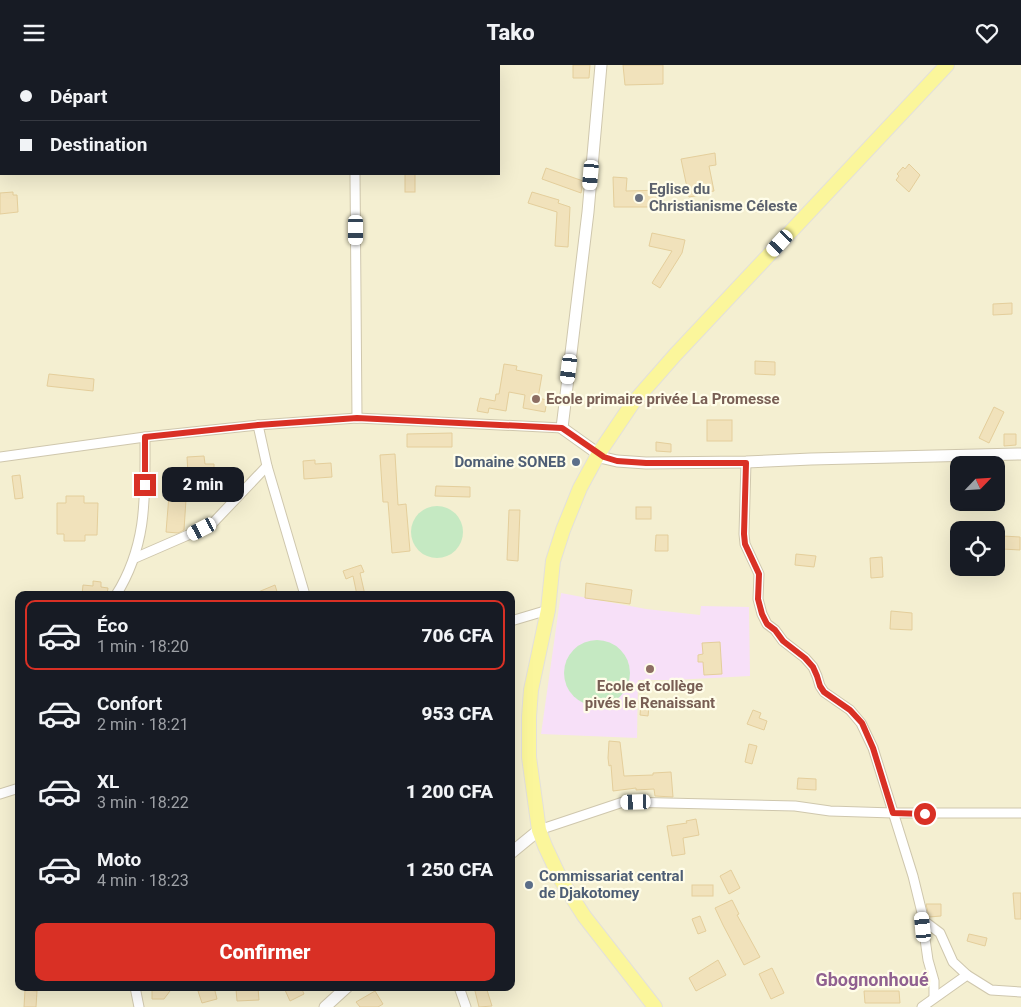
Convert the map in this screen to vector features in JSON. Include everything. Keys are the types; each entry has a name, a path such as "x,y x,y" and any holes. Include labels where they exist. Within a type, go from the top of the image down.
{"main road":[{"path":"655,1007 584,916 561,881 539,830 528,757 529,717 531,690 548,610 553,561 580,488 599,453 632,404 675,355 947,65"}],"street":[{"path":"562,428 588,212 601,65"},
{"path":"355,175 357,418"},
{"path":"0,457 145,437 258,425 357,418 562,428 604,457 617,461 646,463 746,463 811,459 1021,454"},
{"path":"258,425 267,466 304,591"},
{"path":"118,591 135,558 143,525 145,437"},
{"path":"746,463 745,544 759,574 758,599 762,614 767,624 775,630 783,641 805,658 813,667 824,692 850,710 862,723 873,748 914,887 921,904 928,960 934,981 934,997"},
{"path":"135,558 211,525 267,466"},
{"path":"515,620 548,610"},
{"path":"0,793 15,789"},
{"path":"515,850 539,830 623,802 795,806 830,811 893,813 1021,813"},
{"path":"922,915 924,921 940,933 953,962 967,975 991,990 1021,992"},
{"path":"922,1007 967,975"},
{"path":"136,991 139,1007"},
{"path":"325,1007 343,991"},
{"path":"460,991 466,1007"}],"shaded area":[{"path":"500,65 1021,65 1021,1007 0,1007 0,175 500,175"},
{"name":"Ecole et collège pivés le Renaissant","path":"561,593 646,609 700,615 701,606 749,607 750,676 638,680 637,738 541,734"}],"green space":[{"path":"432,506 442,506 451,510 459,518 463,532 459,546 451,554 442,558 432,558 423,554 415,546 411,537 411,527 415,518 423,510"},
{"path":"597,640 609,643 620,650 627,661 630,673 627,685 620,696 609,703 597,706 585,703 574,696 567,685 564,673 567,661 574,650 585,643"}],"building":[{"path":"573,65 590,65 589,78 573,78"},
{"path":"623,65 663,65 663,84 625,85"},
{"path":"715,153 716,165 709,166 714,191 689,197 681,159"},
{"path":"909,164 920,175 909,192 896,180 899,176 897,174 903,167 905,169"},
{"path":"546,168 583,181 581,193 542,179"},
{"path":"405,175 415,175 415,192 405,192"},
{"path":"613,177 627,178 626,191 663,190 664,207 614,207"},
{"path":"13,192 13,195 17,195 18,212 0,214 0,193"},
{"path":"532,192 559,200 558,203 570,207 568,247 555,246 557,212 528,203"},
{"path":"652,233 685,240 682,253 660,288 652,283 672,251 649,246"},
{"path":"1012,303 1012,314 993,315 993,304"},
{"path":"755,361 775,362 775,375 755,374"},
{"path":"504,364 517,366 516,370 542,375 538,398 547,400 545,412 523,408 525,395 509,392 506,411 489,408 488,413 477,411 480,398 495,401 496,394 499,394"},
{"path":"49,374 94,379 93,391 47,386"},
{"path":"994,407 1004,412 989,443 979,438"},
{"path":"707,420 732,420 732,441 707,441"},
{"path":"452,433 452,447 407,447 407,434"},
{"path":"1004,434 1016,434 1016,445 1004,446"},
{"path":"656,442 671,444 671,452 656,451"},
{"path":"395,454 398,505 406,504 410,551 392,553 388,502 383,502 380,455"},
{"path":"204,456 205,464 214,464 214,472 188,474 187,457"},
{"path":"315,460 315,464 331,463 332,477 304,479 303,461"},
{"path":"220,470 231,470 233,490 222,491"},
{"path":"20,475 23,498 15,499 12,476"},
{"path":"170,483 187,484 184,530 178,533 166,532"},
{"path":"436,486 470,487 470,497 435,496"},
{"path":"66,496 84,496 84,503 98,503 97,535 85,535 85,541 64,541 64,534 57,534 57,503 66,503"},
{"path":"636,507 651,507 651,519 636,519"},
{"path":"509,510 520,510 518,561 507,560"},
{"path":"656,535 668,535 668,551 655,551"},
{"path":"1005,536 1020,537 1020,550 1005,549"},
{"path":"796,554 816,556 814,567 795,565"},
{"path":"882,557 883,577 871,578 870,558"},
{"path":"361,565 364,572 360,573 364,591 356,591 353,576 346,579 343,571"},
{"path":"93,581 101,582 101,587 108,588 108,591 82,591 83,585 93,586"},
{"path":"586,583 632,590 630,604 585,598"},
{"path":"275,585 277,591 261,591"},
{"path":"891,611 912,613 912,630 890,629"},
{"path":"720,642 722,674 704,675 703,662 698,662 698,655 703,654 702,643"},
{"path":"640,696 650,697 648,716 640,715"},
{"path":"753,710 761,713 759,718 767,721 764,730 747,724"},
{"path":"609,741 620,742 624,776 671,772 673,797 655,796 654,789 636,790 636,788 613,791 611,765 609,766 608,758"},
{"path":"749,744 757,746 752,764 745,762"},
{"path":"798,778 816,779 816,790 797,789"},
{"path":"696,819 699,835 683,838 685,854 672,856 667,826 687,823 686,821"},
{"path":"731,870 740,888 729,894 720,876"},
{"path":"692,885 713,885 713,896 692,896"},
{"path":"1013,893 1021,893 1021,919 1015,919"},
{"path":"732,900 739,914 737,915 760,957 744,965 715,908"},
{"path":"926,904 941,904 941,916 929,917"},
{"path":"700,916 706,931 698,934 692,919"},
{"path":"969,934 987,938 985,946 967,941"},
{"path":"718,960 726,975 696,991 689,978"},
{"path":"772,968 784,993 771,999 759,974"},
{"path":"25,991 37,991 36,1007 24,1007"},
{"path":"152,991 170,991 164,999 152,999"},
{"path":"198,991 215,991 217,999 202,1003"},
{"path":"236,991 258,991 259,1000 237,1001"},
{"path":"285,991 303,991 304,994 290,1001"},
{"path":"375,991 383,1004 378,1007 360,1007 356,1002"},
{"path":"475,991 487,991 492,1006 479,1007"},
{"path":"864,991 899,991 900,1003 865,1003"}],"place":[{"name":"Eglise du Christianisme Céleste","path":"639,198"},
{"name":"Ecole primaire privée La Promesse","path":"536,399"},
{"name":"Domaine SONEB","path":"576,462"},
{"name":"Ecole et collège pivés le Renaissant","path":"650,669"},
{"name":"Commissariat central de Djakotomey","path":"529,885"}],"district":[{"name":"Gbognonhoué","path":"872,980"}],"route":[{"path":"145,485 145,437 258,425 357,418 562,428 604,457 617,461 646,463 746,463 743,521 745,544 759,574 758,599 767,624 813,667 824,692 850,710 862,723 873,748 893,813 925,814"}]}
